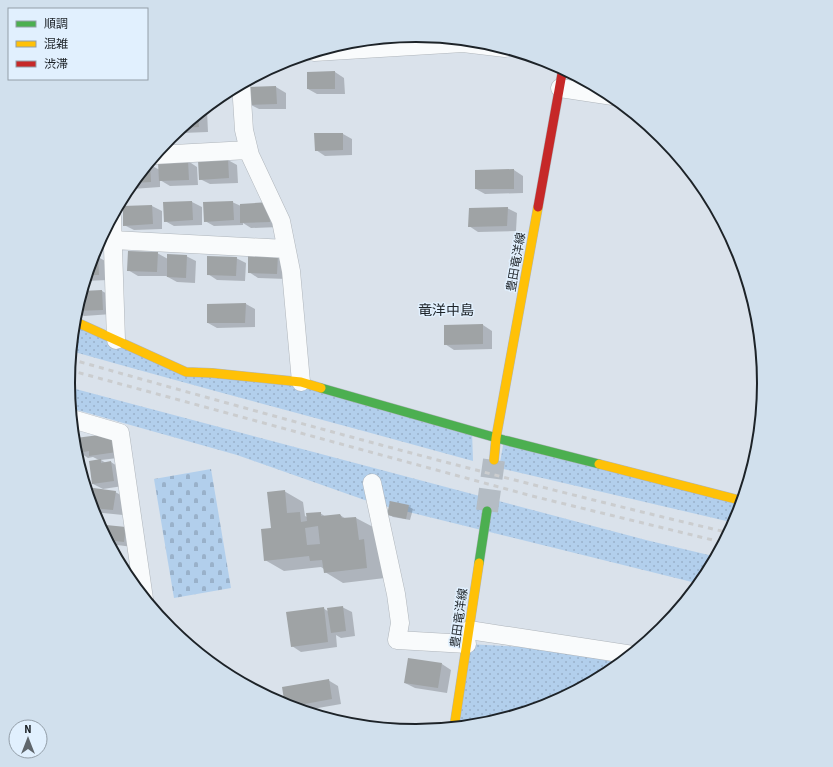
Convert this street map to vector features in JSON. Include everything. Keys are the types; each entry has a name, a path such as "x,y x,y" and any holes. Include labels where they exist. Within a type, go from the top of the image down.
{"street":[{"path":"376,45 443,43"},
{"name":"豊田竜洋線","path":"494,460 496,438 562,74"},
{"path":"560,88 595,93"},
{"path":"241,91 244,130 248,150 281,221 291,271 301,382"},
{"path":"163,155 248,150"},
{"path":"112,228 116,340"},
{"path":"113,240 286,249"},
{"path":"81,324 186,372 212,373 301,382 496,438 737,500"},
{"path":"77,421 120,433 142,586"},
{"path":"372,483 396,594 400,623 397,640 468,637 624,654"},
{"name":"豊田竜洋線","path":"455,723 487,511"}],"green space":[{"path":"81,325 184,371 301,382 472,431 473,461 77,353"},
{"path":"75,389 646,540 711,556 693,582 376,504 237,455 76,410"},
{"path":"504,440 737,500 729,522 499,468"},
{"path":"211,469 231,588 174,598 154,479"},
{"path":"467,644 624,654 587,679 568,690 547,699 505,713 456,722"}],"building":[{"path":"335,71 335,89 307,89 307,72"},
{"path":"276,86 277,104 248,105 248,87"},
{"path":"199,121 199,127 190,128"},
{"path":"314,133 343,133 343,150 315,151"},
{"path":"228,159 229,178 199,180 198,160"},
{"path":"188,160 189,180 159,181 158,162"},
{"path":"514,169 514,189 475,189 475,170"},
{"path":"150,170 151,182 141,183"},
{"path":"192,201 193,220 164,222 163,202"},
{"path":"233,201 234,220 204,222 203,202"},
{"path":"269,202 270,222 240,223 240,204"},
{"path":"152,205 153,224 123,226 123,210 125,206"},
{"path":"508,207 507,226 468,227 469,208"},
{"path":"128,251 158,252 157,272 127,271"},
{"path":"167,254 187,255 186,278 167,277"},
{"path":"248,254 278,254 277,274 248,273"},
{"path":"207,256 237,257 236,276 207,275"},
{"path":"98,260 99,275 93,275"},
{"path":"102,290 103,310 83,311 88,291"},
{"path":"246,303 245,323 207,323 207,304"},
{"path":"483,324 483,344 444,345 444,325"},
{"path":"114,433 117,452 89,456 89,451 82,452 80,438"},
{"path":"101,459 101,463 111,461 114,481 92,484 89,461"},
{"path":"91,488 116,491 113,510 99,509"},
{"path":"285,490 287,513 300,512 301,522 307,521 306,513 321,512 321,516 340,514 342,518 356,517 359,540 364,539 367,568 324,573 322,560 310,561 309,556 264,561 261,529 271,528 267,492","holes":["318,526 320,544 307,545 305,528"]},
{"path":"390,501 409,505 406,519 387,515"},
{"path":"106,525 126,527 124,542 113,541"},
{"path":"343,606 346,631 331,633 327,608"},
{"path":"324,607 328,642 291,647 286,612"},
{"path":"408,658 442,663 438,688 404,683"},
{"path":"329,679 332,699 301,705 284,698 282,687"}],"tunnel":[{"path":"487,511 494,460"}],"railway":[{"path":"76,361 399,450 564,493 724,532"},
{"path":"76,372 532,496 719,542"}],"traffic: fast":[{"path":"321,388 504,440 599,464"},
{"path":"479,563 487,511"}],"traffic: slow":[{"path":"494,460 496,438 538,207"},
{"path":"81,324 186,372 212,373 301,382 321,388"},
{"path":"599,464 737,500"},
{"path":"455,723 479,563"}],"traffic: jam":[{"path":"538,207 562,74"}],"district":[{"name":"竜洋中島","path":"446,310"}]}
